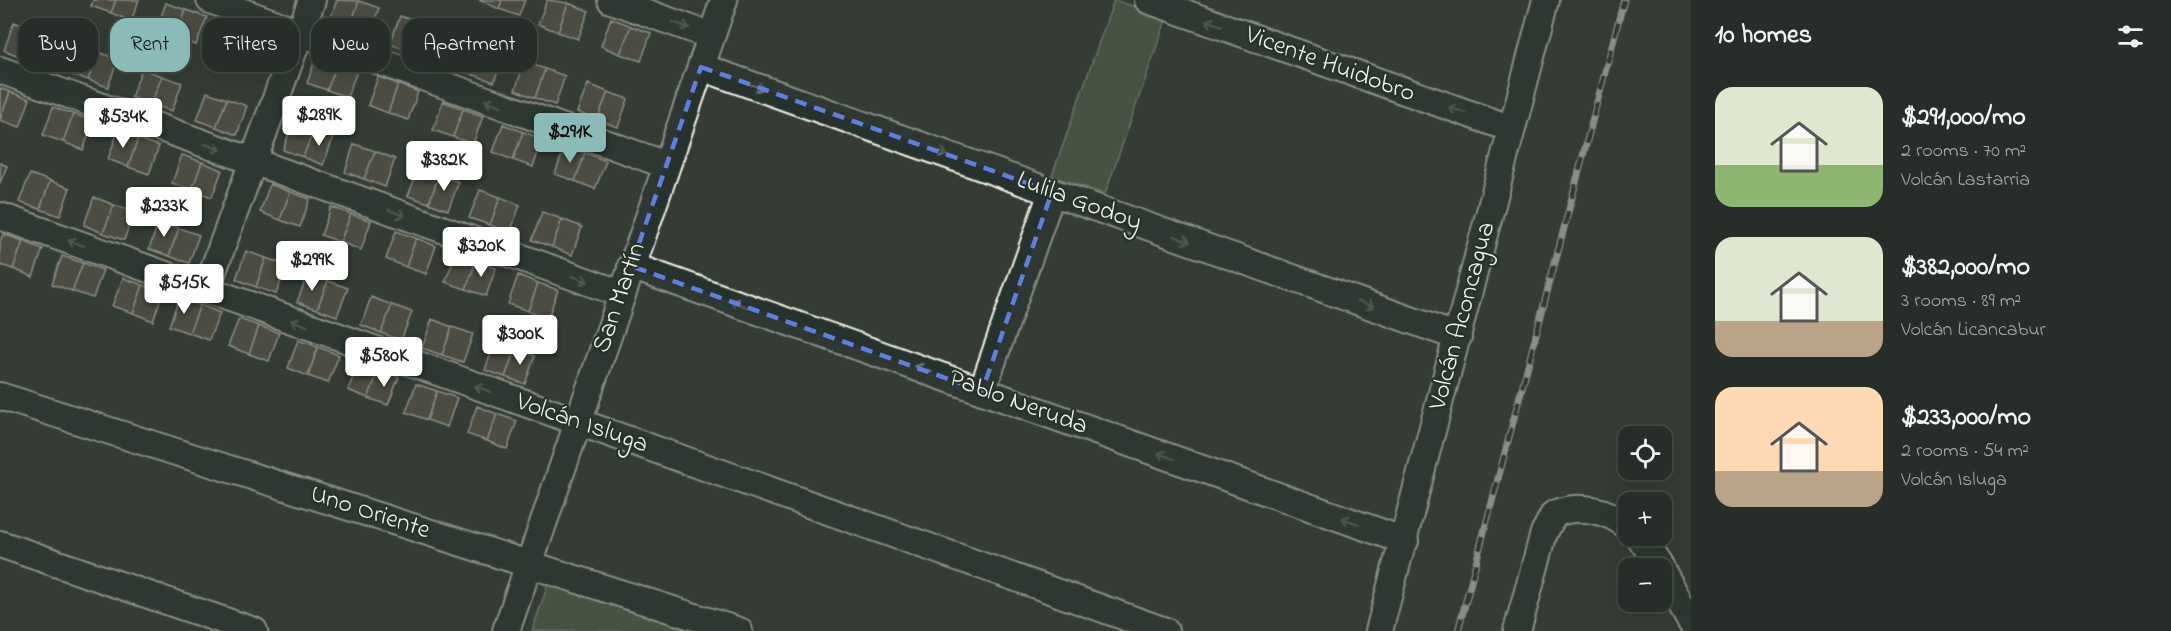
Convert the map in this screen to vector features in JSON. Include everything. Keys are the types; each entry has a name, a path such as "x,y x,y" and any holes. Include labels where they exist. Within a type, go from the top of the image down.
{"street":[{"path":"210,0 666,165"},
{"path":"206,290 312,0"},
{"path":"612,0 711,36"},
{"name":"San Martín","path":"506,631 724,0"},
{"name":"Vicente Huidobro","path":"1149,0 1512,129"},
{"name":"Volcán Aconcagua","path":"1379,631 1405,541 1546,0"},
{"name":"Lulila Godoy","path":"701,67 1458,337"},
{"path":"0,70 622,294"},
{"path":"982,391 1052,192"},
{"name":"Volcán Isluga","path":"0,216 1165,631"},
{"name":"Pablo Neruda","path":"632,266 1405,541"},
{"name":"Uno Oriente","path":"0,396 739,631"},
{"path":"1517,631 1544,533 1554,514 1579,508 1602,512 1618,520"},
{"path":"0,544 254,631"},
{"path":"1672,589 1691,622"}],"highlighted area":[{"path":"701,67 1052,192 982,391 631,266"}],"green space":[{"path":"1114,0 1167,17 1105,194 1052,176"},
{"path":"548,584 699,631 532,631"}],"building":[{"path":"93,0 116,0 111,13 91,6"},
{"path":"116,0 139,0 132,18 124,18 111,13"},
{"path":"337,0 359,1 353,18 330,18"},
{"path":"479,0 502,0 499,9"},
{"path":"502,0 525,0 519,16 499,9"},
{"path":"547,0 568,3 558,32 538,24"},
{"path":"359,1 379,8 376,18 353,18"},
{"path":"166,3 186,10 183,18 161,18"},
{"path":"568,3 589,11 578,39 558,32"},
{"path":"186,10 207,17 202,18 202,30 196,45 190,43 190,18 183,18"},
{"path":"400,16 406,18 402,18 402,48 390,44"},
{"path":"611,18 631,26 620,54 601,46"},
{"path":"14,22 18,24 18,56 4,50"},
{"path":"631,26 651,33 641,61 620,54"},
{"path":"98,52 110,56 110,72 113,72 108,87 88,80 91,72 98,72"},
{"path":"537,66 545,69 535,98 515,90 521,72 537,72"},
{"path":"545,69 565,76 555,105 535,98"},
{"path":"67,72 91,72 88,80"},
{"path":"141,72 151,72 162,76 151,104 131,97"},
{"path":"311,72 334,72 327,90 307,83"},
{"path":"334,72 357,72 347,97 327,90"},
{"path":"475,72 498,72 494,82 474,75"},
{"path":"162,76 182,83 172,111 151,104"},
{"path":"378,77 398,84 388,113 368,105"},
{"path":"398,84 418,92 408,120 388,113"},
{"path":"588,84 608,92 597,120 577,112"},
{"path":"0,88 10,92 0,119"},
{"path":"10,92 30,99 20,127 0,120"},
{"path":"207,92 227,99 216,127 197,120"},
{"path":"608,92 628,99 618,127 597,120"},
{"path":"227,99 247,106 237,135 216,127"},
{"path":"443,101 463,109 453,137 433,130"},
{"path":"53,107 73,114 63,142 43,135"},
{"path":"463,109 483,116 473,144 453,137"},
{"path":"73,114 94,121 83,150 63,142"},
{"path":"293,122 314,129 303,157 283,150"},
{"path":"503,124 523,132 513,160 493,152"},
{"path":"314,129 334,136 323,165 303,157"},
{"path":"118,131 138,139 128,167 108,159"},
{"path":"523,132 543,139 533,167 513,160"},
{"path":"138,139 159,146 149,174 128,167"},
{"path":"354,144 375,151 364,179 345,172"},
{"path":"565,146 585,153 575,181 555,174"},
{"path":"375,151 395,159 385,187 364,179"},
{"path":"585,153 606,161 595,189 575,181"},
{"path":"182,155 202,162 192,190 172,183"},
{"path":"202,162 222,170 212,197 192,190"},
{"path":"0,163 7,166 0,183"},
{"path":"419,168 439,175 429,203 408,196"},
{"path":"30,174 50,181 40,209 19,202"},
{"path":"439,175 459,182 448,210 429,203"},
{"path":"50,181 70,188 60,216 40,209"},
{"path":"270,184 290,192 280,220 260,212"},
{"path":"480,190 500,197 490,225 469,218"},
{"path":"290,192 310,199 300,227 280,220"},
{"path":"94,197 114,205 103,233 84,225"},
{"path":"500,197 520,205 510,233 490,225"},
{"path":"114,205 134,212 124,240 103,233"},
{"path":"331,207 351,214 340,242 321,235"},
{"path":"542,212 562,219 552,247 532,240"},
{"path":"351,214 371,221 361,250 340,242"},
{"path":"562,219 582,227 572,255 552,247"},
{"path":"159,221 179,228 169,256 149,249"},
{"path":"179,228 199,235 189,263 169,256"},
{"path":"396,231 416,238 406,267 386,259"},
{"path":"3,234 23,241 13,269 0,265 0,242"},
{"path":"416,238 436,246 426,274 406,267"},
{"path":"23,241 43,249 33,277 13,269"},
{"path":"246,251 266,258 256,287 236,279"},
{"path":"456,254 476,261 466,289 445,282"},
{"path":"62,256 83,263 72,291 52,284"},
{"path":"266,258 287,266 276,294 256,287"},
{"path":"476,261 496,268 486,296 466,289"},
{"path":"83,263 103,270 93,298 72,291"},
{"path":"308,274 328,281 317,309 297,302"},
{"path":"518,275 538,283 528,311 508,304"},
{"path":"123,278 143,285 133,313 112,306"},
{"path":"328,281 348,288 337,316 317,309"},
{"path":"538,283 558,290 548,318 528,311"},
{"path":"143,285 163,292 153,321 133,313"},
{"path":"371,297 392,305 381,333 361,325"},
{"path":"179,298 200,305 189,333 169,326"},
{"path":"200,305 220,313 209,340 189,333"},
{"path":"392,305 412,312 401,340 381,333"},
{"path":"239,319 259,326 249,354 228,346"},
{"path":"432,319 452,327 442,355 422,348"},
{"path":"259,326 279,333 269,361 249,354"},
{"path":"452,327 473,334 463,362 442,355"},
{"path":"298,340 318,347 308,376 288,368"},
{"path":"495,341 515,349 505,377 485,370"},
{"path":"318,347 339,355 328,383 308,376"},
{"path":"515,349 535,356 525,384 505,377"},
{"path":"359,362 379,370 368,398 348,390"},
{"path":"379,370 399,377 388,405 368,398"},
{"path":"416,384 437,391 427,420 406,412"},
{"path":"437,391 457,398 447,427 427,420"},
{"path":"477,406 497,414 487,441 467,434"},
{"path":"497,414 517,421 507,449 487,441"}],"railway":[{"path":"1458,631 1624,0"}]}
